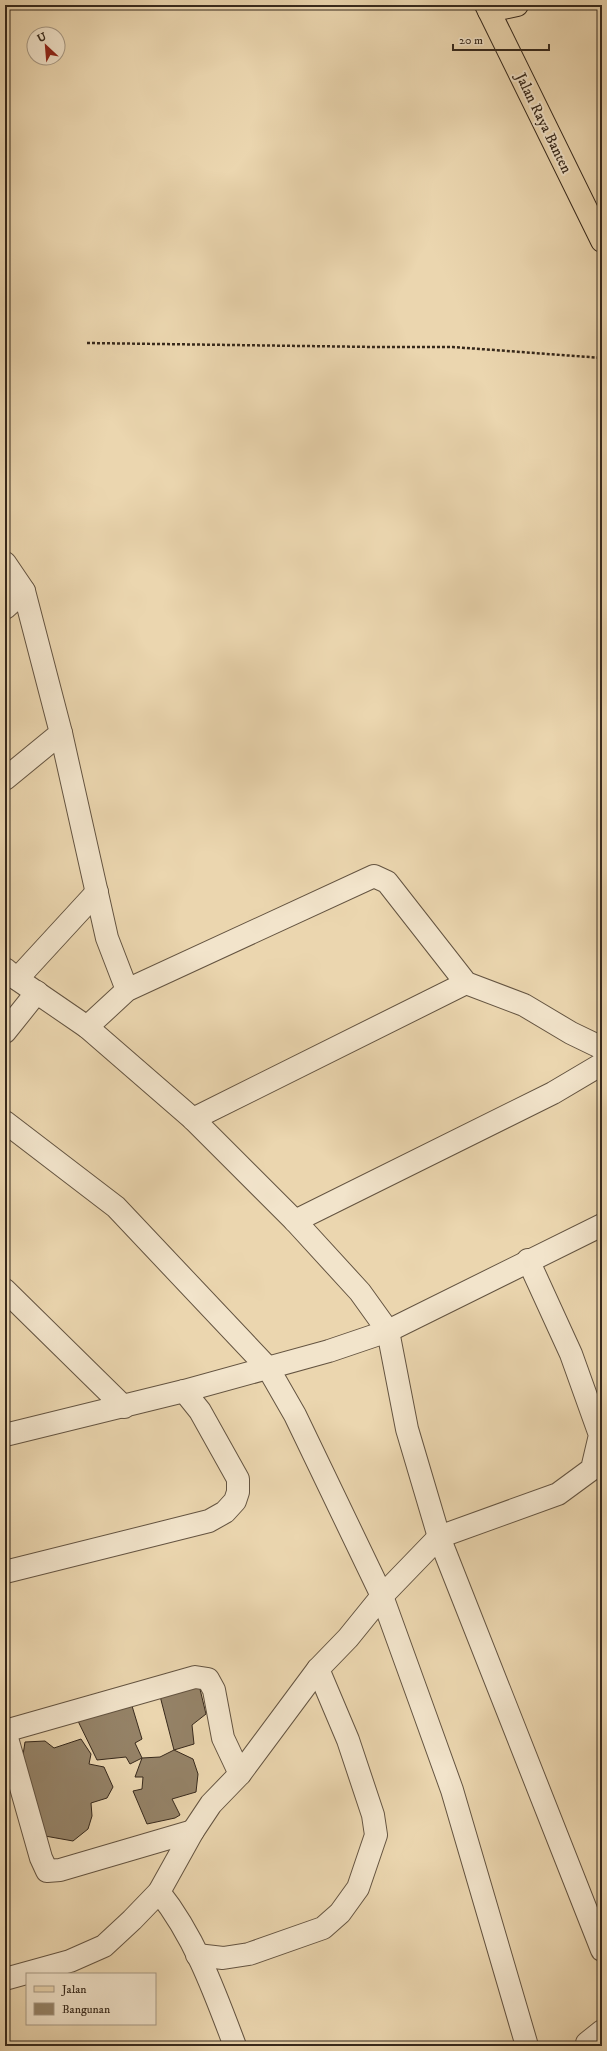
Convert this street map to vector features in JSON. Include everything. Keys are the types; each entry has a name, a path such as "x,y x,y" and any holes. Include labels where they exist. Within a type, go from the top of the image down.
{"main road":[{"path":"487,8 517,5"},
{"name":"Jalan Raya Banten","path":"487,8 602,241"}],"street":[{"path":"5,563 24,591 61,733 107,938 127,990"},
{"path":"5,608 24,591"},
{"path":"5,779 61,733"},
{"path":"87,1027 127,990 374,876 387,882 466,983 524,1005 571,1033 602,1048"},
{"path":"97,892 11,974 87,1027 193,1119 294,1221 360,1292 388,1331 407,1429 439,1537 602,1950"},
{"path":"193,1119 466,983"},
{"path":"5,1032 37,992"},
{"path":"294,1221 552,1093 602,1064"},
{"path":"5,1122 116,1207 268,1368 295,1415 382,1596 452,1790 527,2046"},
{"path":"5,1435 124,1407 184,1391 329,1351 388,1331 528,1260 602,1225"},
{"path":"27,1973 70,1961 104,1946 159,1892 192,1831 211,1804 240,1774 318,1669 348,1638 382,1596 439,1537 558,1494 592,1469 600,1435 572,1354 528,1260"},
{"path":"5,1290 124,1407"},
{"path":"5,1572 209,1521 225,1512 235,1500 238,1492 238,1479 200,1411 184,1391"},
{"path":"197,1955 223,1958 249,1954 323,1928 340,1913 358,1888 376,1835 373,1815 348,1740 318,1669"},
{"path":"192,1831 60,1870 47,1871 41,1858 5,1731 195,1677 208,1679 214,1690 223,1738 240,1774"},
{"path":"159,1892 175,1913 197,1955 216,1996 235,2046"},
{"path":"5,1979 26,1973"}],"path":[{"path":"87,343 375,347 421,346 602,358"}],"building":[{"path":"199,1685 206,1714 192,1725 194,1744 174,1750 160,1696"},
{"path":"129,1696 142,1739 135,1743 142,1758 130,1764 126,1757 97,1760 77,1719"},
{"path":"81,1739 91,1754 89,1764 104,1767 113,1787 107,1798 91,1803 92,1816 88,1829 73,1841 45,1836 23,1755 25,1742 45,1741 54,1748"},
{"path":"174,1750 193,1759 198,1774 196,1792 172,1799 180,1815 175,1818 147,1824 133,1791 142,1789 143,1777 135,1777 142,1758 160,1757"}]}
